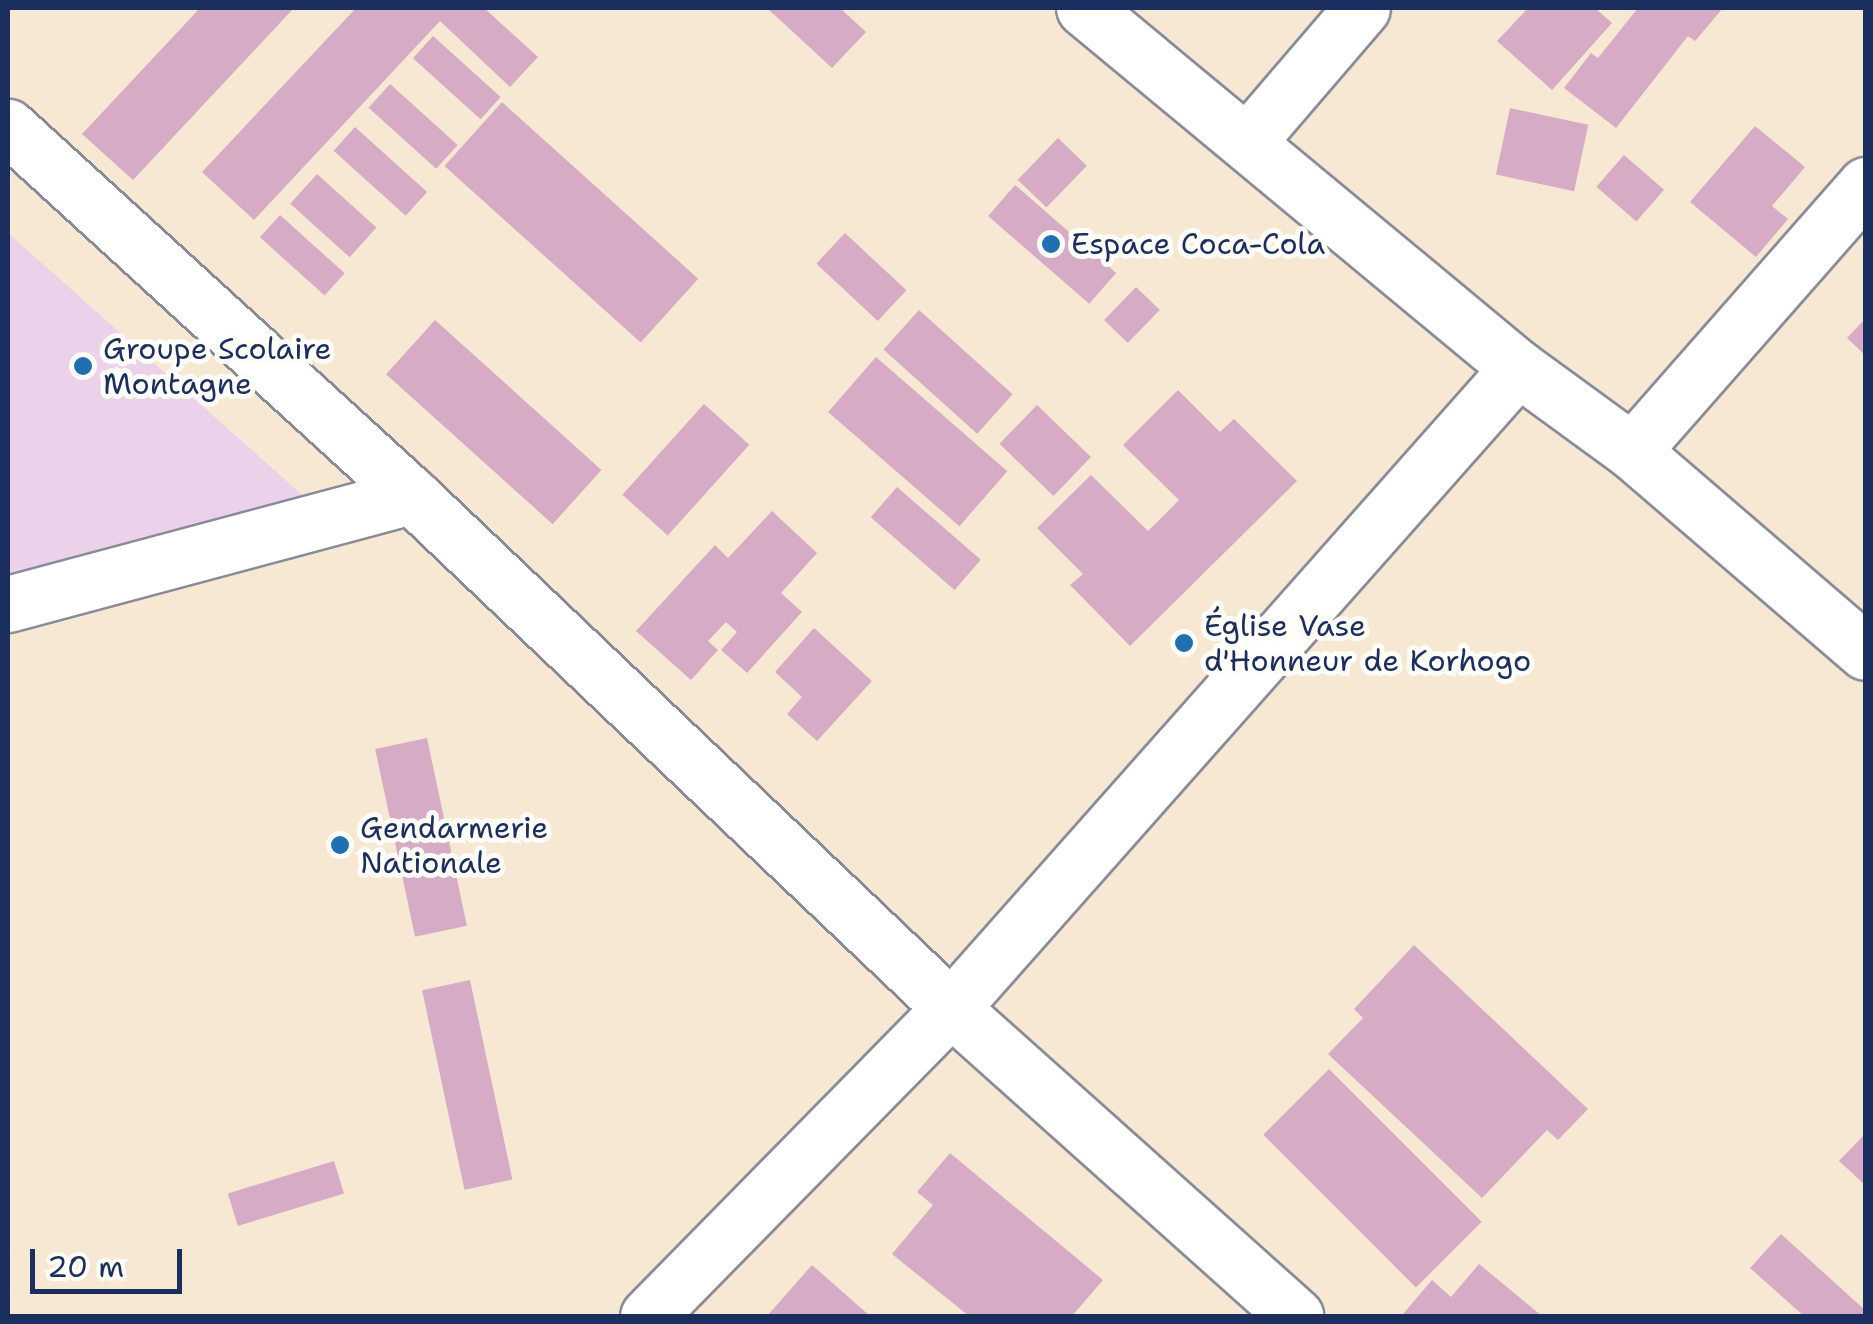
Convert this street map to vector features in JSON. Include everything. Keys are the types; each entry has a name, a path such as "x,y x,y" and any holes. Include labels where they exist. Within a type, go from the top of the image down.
{"street":[{"path":"1084,8 1518,368 1632,451 1866,652"},
{"path":"1248,141 1362,8"},
{"path":"8,128 412,496 951,1008 1295,1316"},
{"path":"1632,451 1866,185"},
{"path":"648,1316 951,1008 1518,368"},
{"path":"8,604 412,496"}],"shaded area":[{"name":"Groupe Scolaire Montagne","path":"8,233 308,500 8,577"}],"building":[{"path":"200,8 294,8 133,180 82,134"},
{"path":"356,8 484,8 538,57 510,87 440,21 254,220 202,172"},
{"path":"767,8 840,8 866,32 832,68"},
{"path":"1528,8 1595,8 1612,23 1552,90 1497,41"},
{"path":"1638,8 1723,8 1695,41 1688,36 1616,128 1564,88 1591,53 1598,58"},
{"path":"433,36 501,97 481,119 413,58"},
{"path":"390,84 458,145 436,169 369,108"},
{"path":"502,102 698,279 641,343 444,166"},
{"path":"1510,108 1588,125 1574,191 1496,175"},
{"path":"1755,126 1805,167 1772,206 1788,219 1756,257 1690,202"},
{"path":"355,127 427,192 406,216 334,151"},
{"path":"1058,138 1087,166 1046,208 1018,180"},
{"path":"1624,155 1664,190 1636,221 1596,187"},
{"path":"317,174 376,228 350,257 290,204"},
{"path":"1015,185 1116,273 1089,304 988,216"},
{"path":"280,215 345,273 325,296 260,237"},
{"path":"845,233 906,290 878,321 816,264"},
{"path":"1136,287 1160,310 1128,343 1104,320"},
{"path":"919,310 1013,394 977,434 884,349"},
{"path":"1866,318 1866,356 1847,338"},
{"path":"435,320 601,470 553,524 386,374"},
{"path":"876,357 1007,471 959,526 828,412"},
{"path":"1178,390 1220,432 1234,419 1297,481 1130,646 1070,585 1083,574 1037,528 1091,475 1148,531 1179,500 1123,445"},
{"path":"704,404 749,445 668,535 622,495"},
{"path":"1037,405 1091,457 1053,496 999,444"},
{"path":"897,487 981,560 955,590 871,517"},
{"path":"772,511 817,553 781,593 802,612 747,673 721,650 737,632 726,622 708,641 718,650 691,680 636,631 715,545 728,558"},
{"path":"814,628 872,681 817,741 787,714 802,697 775,672"},
{"path":"427,738 467,926 415,937 375,749"},
{"path":"1414,945 1588,1109 1558,1140 1547,1130 1482,1198 1328,1054 1363,1018 1354,1009"},
{"path":"470,980 512,1180 464,1190 422,990"},
{"path":"1329,1069 1482,1222 1416,1287 1263,1135"},
{"path":"1866,1133 1866,1182 1864,1184 1839,1161"},
{"path":"950,1153 1103,1280 1072,1316 969,1316 892,1254 933,1205 917,1192"},
{"path":"334,1161 344,1194 238,1226 228,1193"},
{"path":"1781,1234 1866,1311 1866,1316 1804,1316 1750,1268"},
{"path":"1479,1264 1542,1316 1403,1314 1432,1280 1451,1297"},
{"path":"812,1265 870,1316 767,1316"}],"place":[{"name":"Espace Coca-Cola","path":"1051,244"},
{"name":"Groupe Scolaire Montagne","path":"83,366"},
{"name":"Église Vase d'Honneur de Korhogo","path":"1184,643"},
{"name":"Gendarmerie Nationale","path":"340,845"}]}
